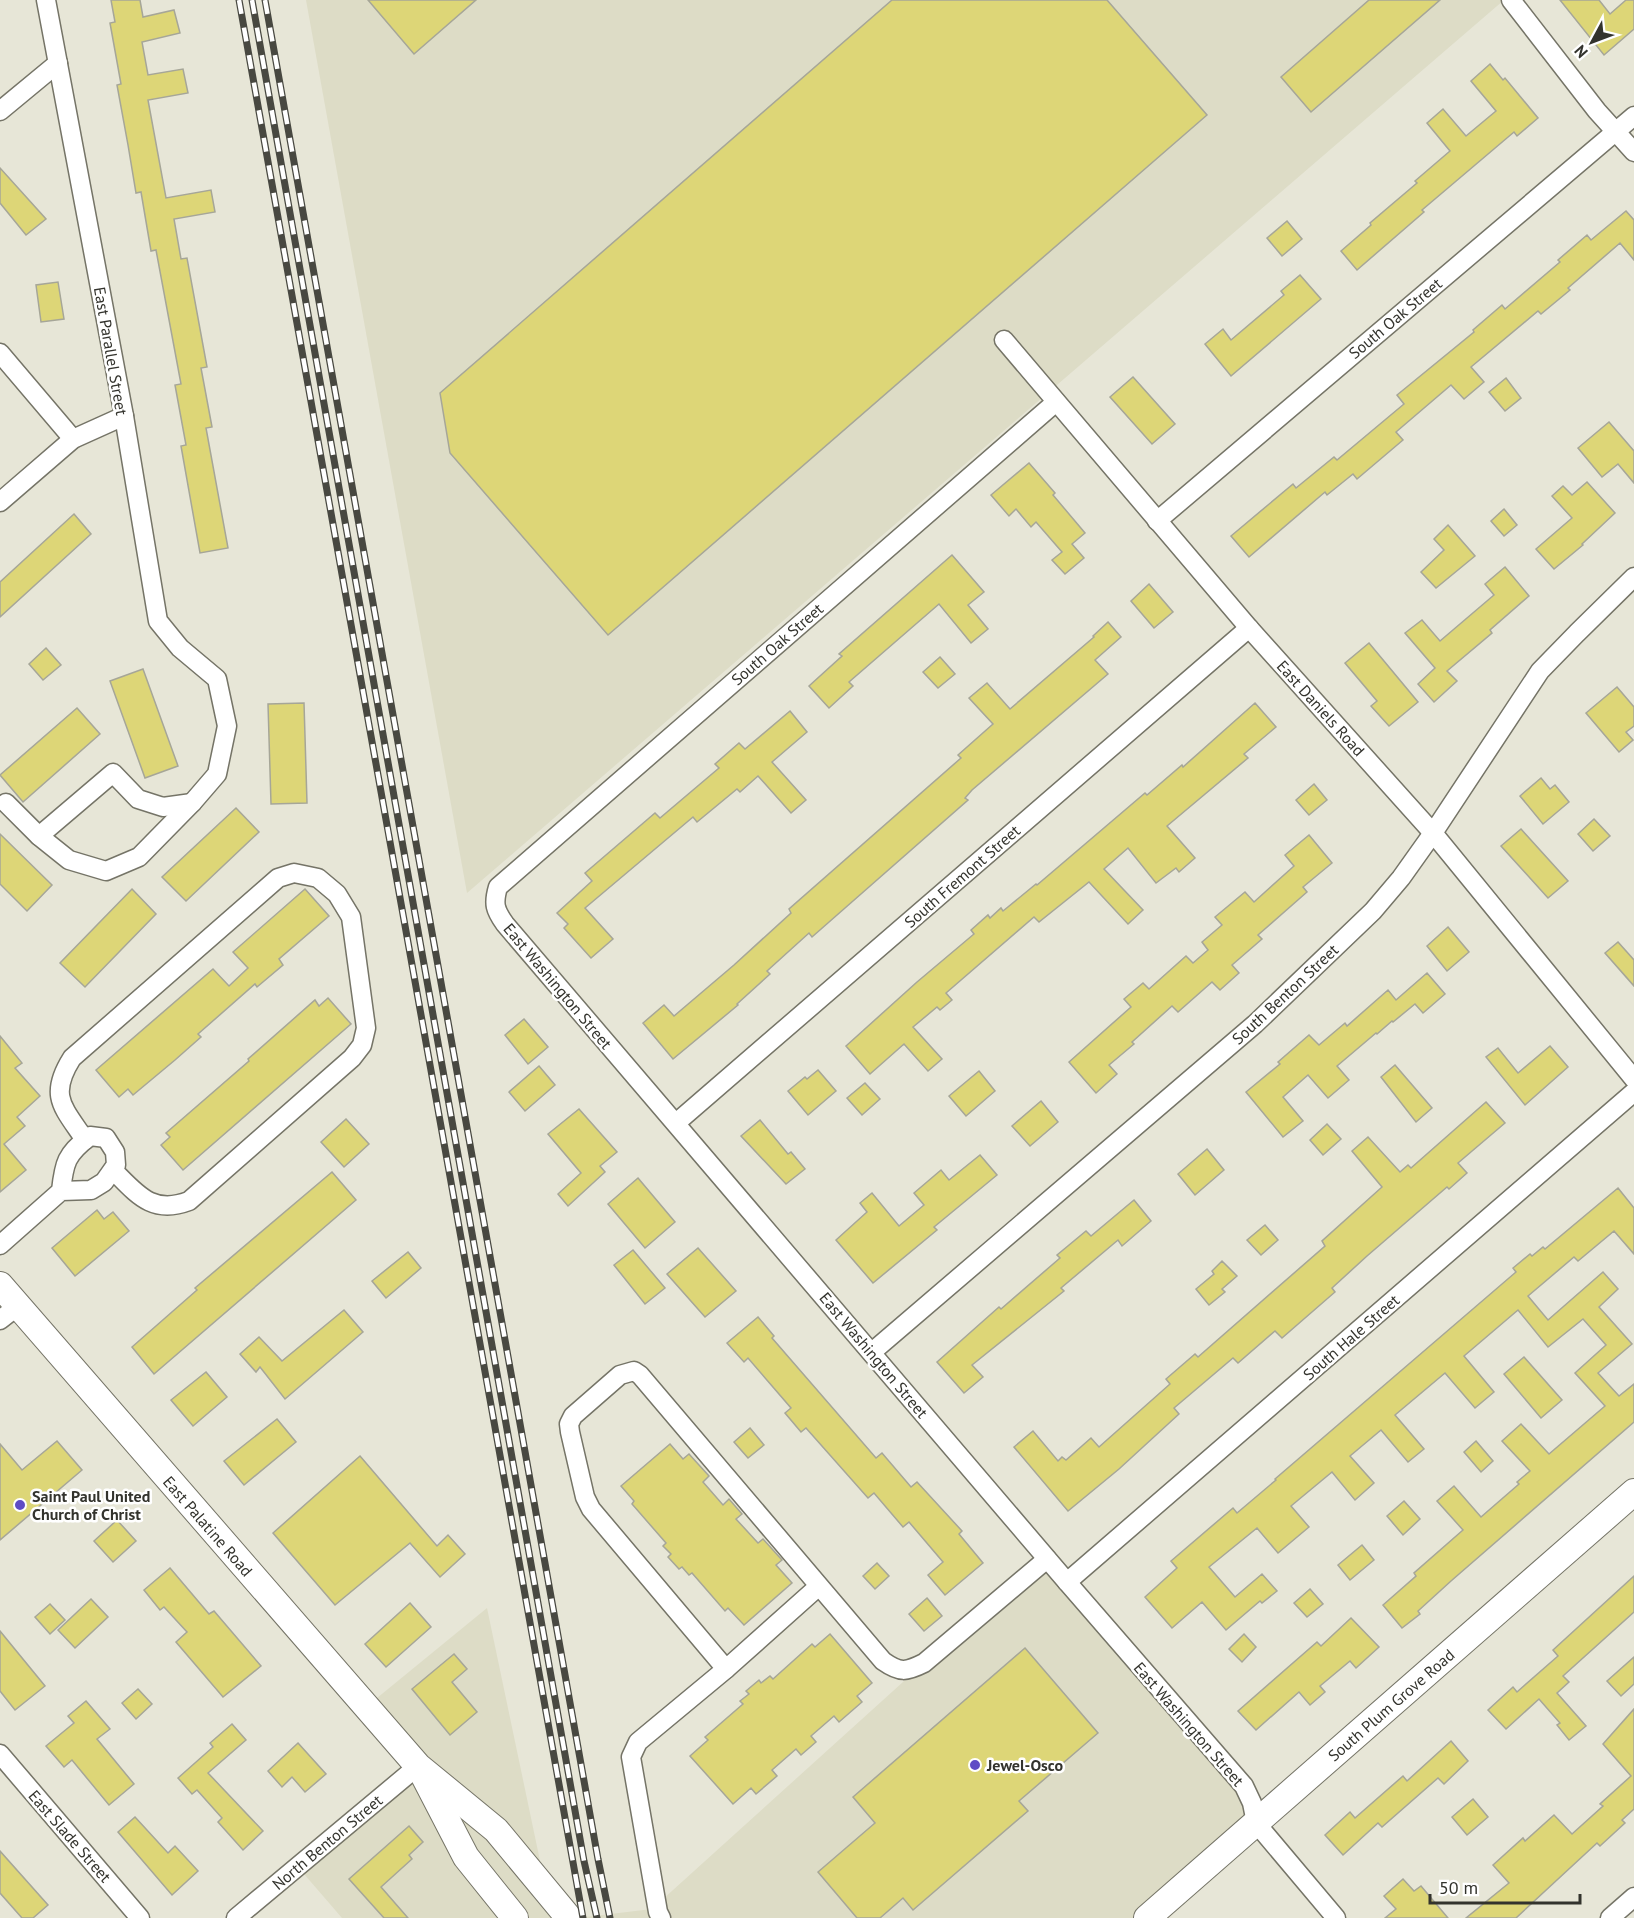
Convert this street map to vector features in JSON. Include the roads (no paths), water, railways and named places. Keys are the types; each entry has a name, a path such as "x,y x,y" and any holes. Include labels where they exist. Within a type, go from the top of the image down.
{"main road":[{"name":"East Palatine Road","path":"0,1285 9,1313 418,1766 496,1830 569,1918"},
{"name":"South Plum Grove Road","path":"1147,1918 1634,1492"},
{"name":"East Palatine Road","path":"418,1766 466,1857 515,1918"}],"street":[{"name":"East Parallel Street","path":"46,0 124,416 158,621 180,648 218,679 227,726 217,774 192,803"},
{"path":"1511,0 1597,111 1634,152"},
{"path":"0,111 58,63"},
{"name":"South Oak Street","path":"1157,521 1634,116"},
{"name":"East Daniels Road","path":"1004,340 1249,628 1433,833 1634,1079"},
{"path":"0,353 73,439"},
{"name":"South Oak Street","path":"498,887 1056,402"},
{"path":"0,502 73,439 124,416"},
{"name":"South Benton Street","path":"872,1352 1255,1024 1373,911 1401,878 1433,833 1540,671 1634,578"},
{"name":"South Fremont Street","path":"676,1123 1249,628"},
{"path":"39,836 113,773 138,799 163,807 192,803"},
{"path":"6,803 39,836 69,860 106,871 140,857 192,803"},
{"path":"85,1140 61,1105 59,1086 72,1058 278,878 294,873 318,878 337,894 351,917 366,1028 362,1045 352,1058 189,1201 172,1207 150,1203 137,1194 113,1170"},
{"name":"East Washington Street","path":"498,887 494,900 505,924 1047,1559 1244,1786 1252,1803 1256,1823"},
{"name":"South Hale Street","path":"1067,1582 1634,1092"},
{"path":"0,1245 61,1191 91,1190 105,1182 116,1165 115,1152 106,1138 90,1136 75,1147 64,1164 61,1191"},
{"path":"726,1669 591,1509 585,1497 569,1424 620,1375 634,1371 640,1375 883,1661 895,1669 909,1671 924,1663 1047,1559"},
{"path":"661,1918 631,1767 633,1750 638,1742 726,1669 819,1586"},
{"name":"East Slade Street","path":"0,1754 140,1918"},
{"name":"North Benton Street","path":"236,1918 418,1766"},
{"path":"1256,1823 1336,1918"},
{"path":"1610,1918 1634,1897"}],"railway":[{"path":"239,0 583,1918"},
{"path":"252,0 584,1861 597,1918"},
{"path":"265,0 610,1918"}],"place":[{"name":"Saint Paul United Church of Christ","path":"20,1505"},
{"name":"Jewel-Osco","path":"975,1765"}]}
